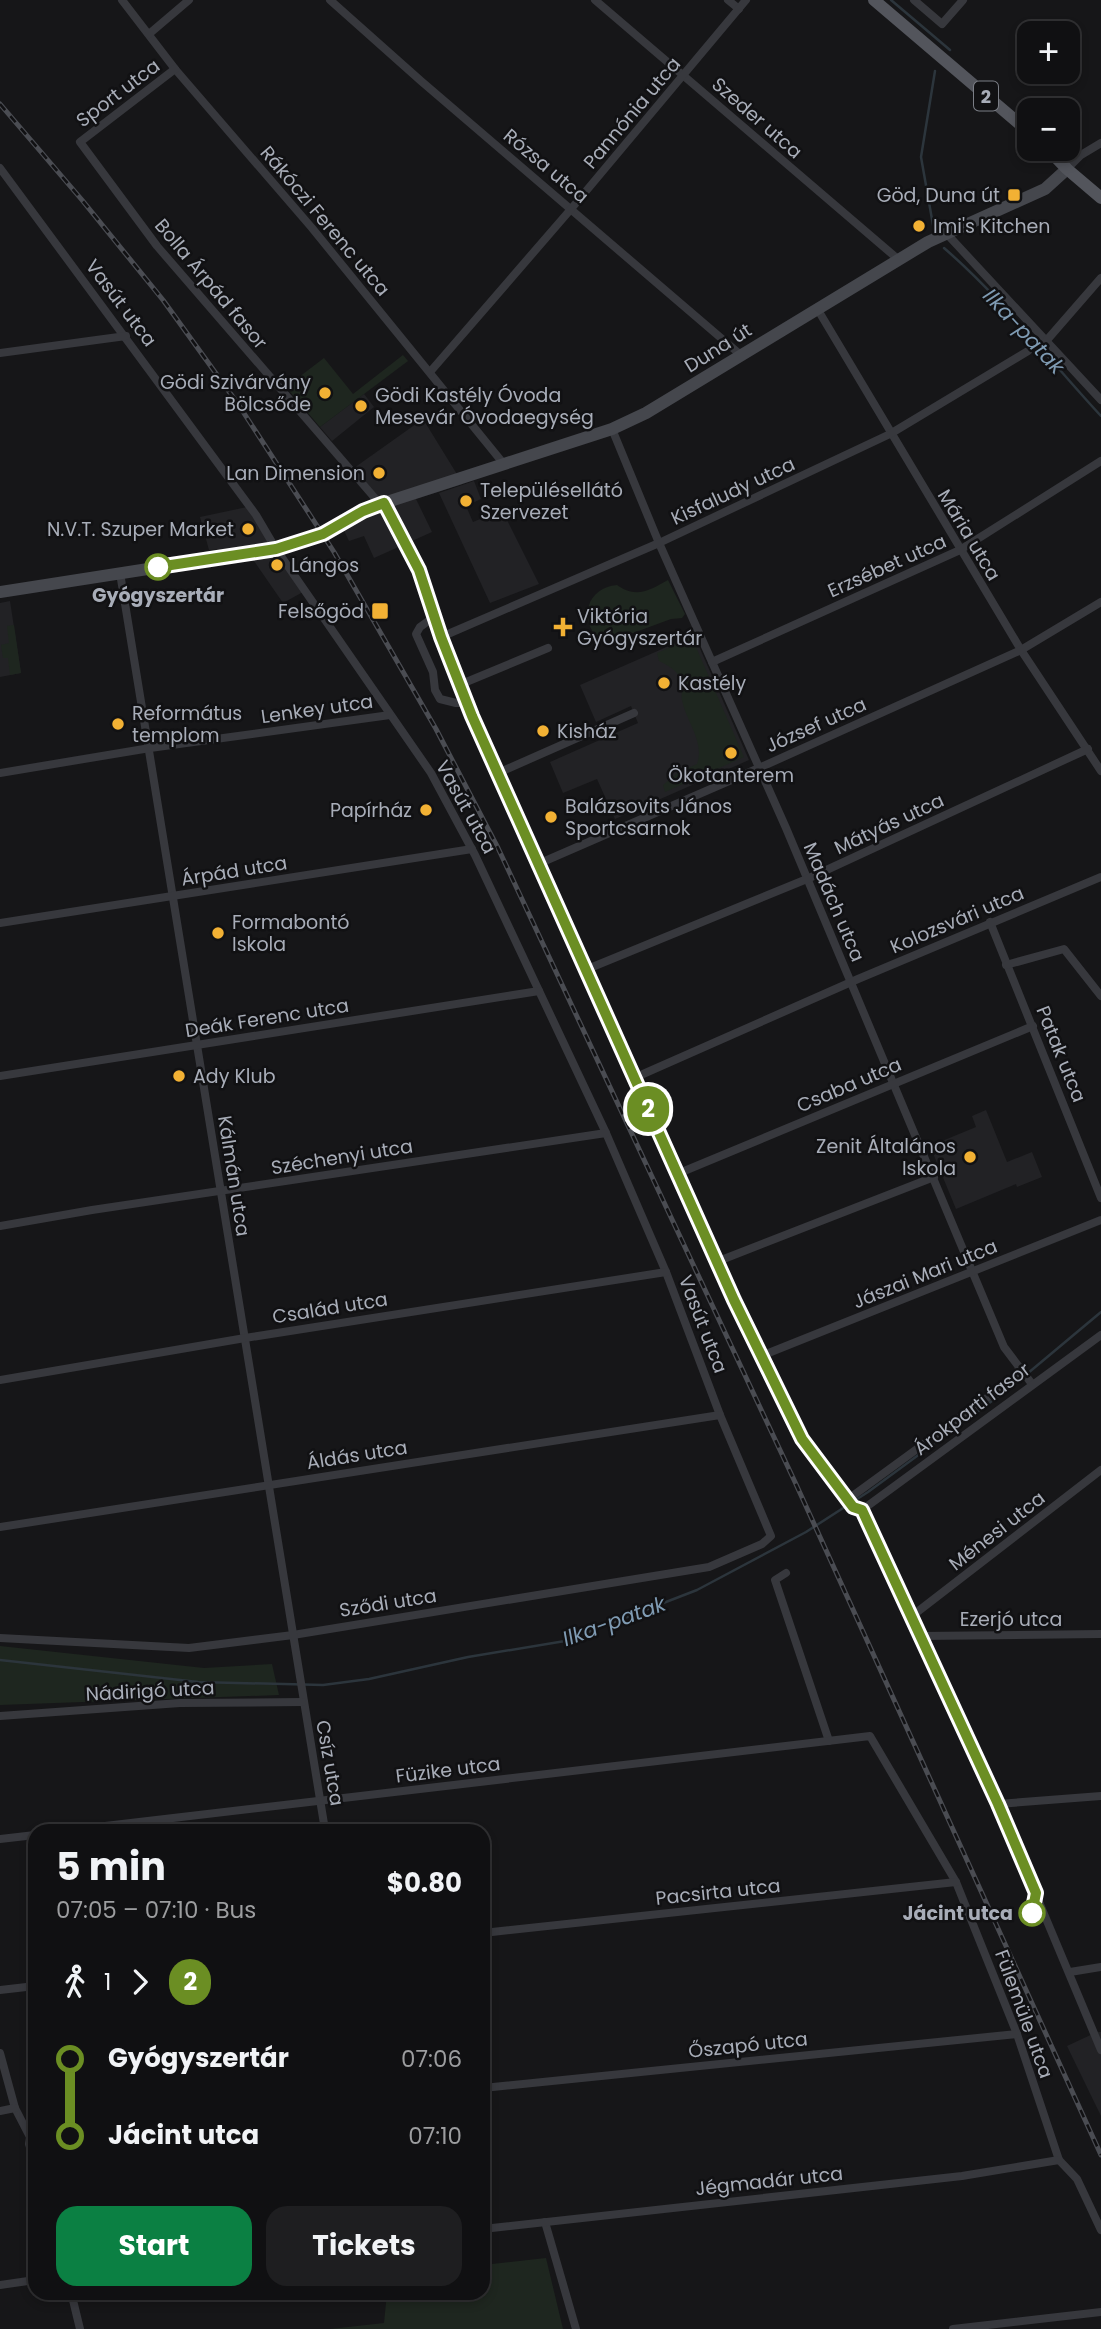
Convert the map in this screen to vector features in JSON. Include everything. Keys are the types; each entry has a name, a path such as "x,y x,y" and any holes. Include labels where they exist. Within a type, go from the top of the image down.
{"main road":[{"name":"2","path":"874,0 1017,122"},
{"path":"1059,161 1101,198"}],"street":[{"name":"Rákóczi Ferenc utca","path":"122,0 175,69 312,228 503,463"},
{"name":"Sport utca","path":"149,34 189,0"},
{"name":"Rózsa utca","path":"330,0 742,356"},
{"name":"Szeder utca","path":"595,0 899,260"},
{"path":"728,0 738,9"},
{"name":"Pannónia utca","path":"430,372 746,0"},
{"path":"914,0 942,24 963,0"},
{"name":"Sport utca","path":"80,142 175,69"},
{"name":"Bolla Árpád fasor","path":"80,142 157,246 382,504 419,570 459,685 716,1262 802,1439 853,1505 912,1616 998,1804 1101,2050"},
{"name":"Duna út","path":"0,592 276,549 328,531 363,511 382,504 612,429 646,413 938,237 1045,189 1081,155 1101,143"},
{"name":"Vasút utca","path":"0,168 256,515 276,549 431,773 472,849 606,1133 666,1272 720,1415 771,1536"},
{"path":"938,237 1047,340 1101,400"},
{"path":"1047,340 1101,278"},
{"name":"Mária utca","path":"818,310 1021,650 1101,771"},
{"path":"0,354 126,336"},
{"name":"Kisfaludy utca","path":"441,637 659,543 890,434 1028,351"},
{"name":"Madách utca","path":"612,429 659,543 807,879 1004,1348 1030,1382"},
{"name":"Erzsébet utca","path":"712,662 960,550 1101,461"},
{"name":"Kálmán utca","path":"120,573 299,1666 302,1702"},
{"name":"József utca","path":"538,864 1021,650 1101,603"},
{"path":"434,617 420,627 416,634 433,672 435,690 440,699 467,703"},
{"path":"459,685 548,648"},
{"path":"498,773 634,713"},
{"name":"Lenkey utca","path":"0,773 149,748 390,715"},
{"name":"Mátyás utca","path":"585,970 807,879 1088,749"},
{"name":"Árpád utca","path":"0,923 472,849"},
{"name":"Kolozsvári utca","path":"634,1078 850,982 1101,877"},
{"name":"Patak utca","path":"990,922 1098,1182 1101,1198"},
{"path":"1006,965 1064,949 1101,996"},
{"name":"Deák Ferenc utca","path":"0,1076 539,991"},
{"name":"Csaba utca","path":"677,1174 1033,1026"},
{"name":"Széchenyi utca","path":"0,1226 606,1133"},
{"path":"716,1262 934,1177"},
{"name":"Jászai Mari utca","path":"761,1356 1101,1220"},
{"name":"Család utca","path":"0,1380 245,1338 666,1272"},
{"name":"Árokparti fasor","path":"853,1505 1101,1335"},
{"name":"Árokparti fasor","path":"853,1505 1013,1379 1020,1370"},
{"name":"Áldás utca","path":"0,1527 720,1415"},
{"name":"Ménesi utca","path":"912,1616 1101,1470"},
{"name":"Sződi utca","path":"0,1638 189,1648 293,1635 709,1567 762,1544 771,1536"},
{"path":"786,1573 775,1580 829,1741"},
{"name":"Ezerjó utca","path":"921,1636 1101,1634"},
{"name":"Nádirigó utca","path":"0,1716 180,1703 302,1702"},
{"name":"Csíz utca","path":"302,1702 324,1824"},
{"name":"Füzike utca","path":"121,1824 870,1736"},
{"name":"Fülemüle utca","path":"870,1736 956,1882 1017,2034 1059,2160 1077,2179 1101,2230"},
{"path":"998,1804 1101,1796"},
{"path":"0,1839 28,1836"},
{"name":"Pacsirta utca","path":"490,1932 956,1882"},
{"path":"1069,1972 1101,1968"},
{"path":"0,1990 28,1987"},
{"name":"Őszapó utca","path":"490,2087 1017,2034"},
{"path":"0,2053 15,2108 28,2130"},
{"path":"0,2110 15,2108"},
{"name":"Jégmadár utca","path":"490,2228 962,2176 1059,2160"},
{"path":"545,2222 576,2329"},
{"path":"0,2285 28,2281"},
{"path":"73,2300 80,2329"},
{"path":"953,2329 1101,2312"}],"shaded area":[{"path":"403,355 408,361 320,427 286,387 324,358 353,394"},
{"path":"364,394 374,407 332,441 320,427"},
{"path":"423,419 463,484 416,499 432,532 374,558 364,536 349,541 339,520 380,500 354,468"},
{"path":"474,481 481,499 466,506 473,522 502,510 539,584 490,603 439,493"},
{"path":"247,507 303,592 283,603 245,548 209,550 200,517"},
{"path":"668,580 685,614 682,618 599,640 589,623 588,614 589,605 599,592 617,585 630,592 643,592"},
{"path":"10,601 21,673 0,677 0,603"},
{"path":"14,625 21,673 10,675 8,658 3,658 1,645 9,643 7,626"},
{"path":"694,635 749,760 615,819 597,779 563,793 550,762 638,723 631,706 596,722 580,685"},
{"path":"692,638 744,757 665,792 663,785 679,772 697,764 699,747 684,708 679,675 659,661 657,653"},
{"name":"Zenit Általános Iskola","path":"986,1110 1007,1162 1032,1152 1042,1177 1017,1187 1016,1184 956,1209 930,1146 976,1127 972,1116"},
{"path":"0,1646 204,1668 272,1664 279,1695 0,1705"},
{"path":"1101,2032 1101,2116 1067,2046"},
{"path":"546,2258 563,2329 330,2329 384,2323 386,2300 490,2300 490,2264"}],"waterway":[{"name":"Ilka-patak","path":"891,0 950,50"},
{"name":"Ilka-patak","path":"933,225 921,157 935,71"},
{"name":"Ilka-patak","path":"944,248 1005,308 1101,416"},
{"name":"Ilka-patak","path":"0,1660 198,1682 323,1685 369,1679 468,1657 565,1641 697,1590 806,1532 868,1492 1015,1384 1101,1312"}],"railway":[{"path":"0,104 163,300 238,404 334,552 436,729 498,848 795,1482 1101,2155"}],"bus line":[{"name":"2","path":"158,567 276,549 323,534 363,511 384,503 419,570 441,637 472,716 734,1300 802,1439 853,1507 862,1510 921,1636 1036,1893 1032,1913"}],"place":[{"name":"Göd, Duna út","path":"1014,195"},
{"name":"Imi's Kitchen","path":"919,226"},
{"name":"Gödi Szivárvány Bölcsőde","path":"325,393"},
{"name":"Gödi Kastély Óvoda Mesevár Óvodaegység","path":"361,406"},
{"name":"Lan Dimension","path":"379,473"},
{"name":"Településellátó Szervezet","path":"466,501"},
{"name":"N.V.T. Szuper Market","path":"248,529"},
{"name":"Lángos","path":"277,565"},
{"name":"Gyógyszertár","path":"158,567"},
{"name":"Felsőgöd","path":"380,611"},
{"name":"Viktória Gyógyszertár","path":"563,627"},
{"name":"Kastély","path":"664,683"},
{"name":"Református templom","path":"118,724"},
{"name":"Kisház","path":"543,731"},
{"name":"Ökotanterem","path":"731,753"},
{"name":"Papírház","path":"426,810"},
{"name":"Balázsovits János Sportcsarnok","path":"551,817"},
{"name":"Formabontó Iskola","path":"218,933"},
{"name":"Ady Klub","path":"179,1076"},
{"name":"Zenit Általános Iskola","path":"970,1157"},
{"name":"Jácint utca","path":"1032,1913"}]}
